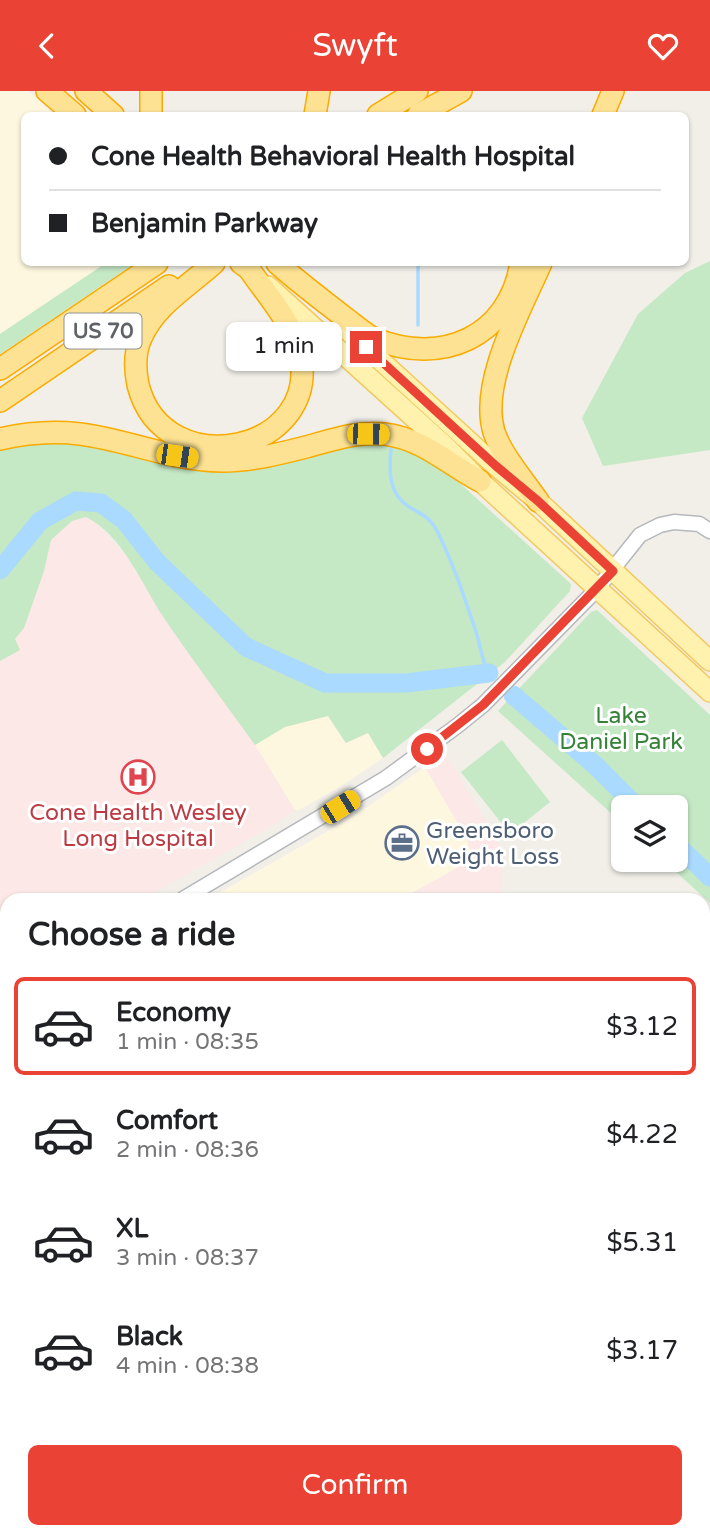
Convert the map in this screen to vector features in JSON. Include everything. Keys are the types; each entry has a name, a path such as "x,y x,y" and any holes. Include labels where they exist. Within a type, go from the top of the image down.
{"highway":[{"path":"47,91 72,112"},
{"path":"86,91 110,112"},
{"path":"150,112 151,91"},
{"path":"316,112 319,91"},
{"path":"383,112 417,91"},
{"path":"423,112 461,91"},
{"path":"604,112 613,91"},
{"name":"US 70","path":"0,369 153,266"},
{"name":"US 70","path":"0,401 180,278 202,266"},
{"path":"210,266 158,310 140,339 135,364 141,394 159,424 183,439 199,445 231,446 256,440 280,422 296,395 301,368 296,341 290,327 245,266"},
{"path":"280,266 372,338 411,349 444,348 479,334 494,320 514,291 520,266"},
{"path":"538,501 495,435 491,418 496,371 540,266"},
{"path":"0,439 25,434 80,434 177,456 220,461 267,456 353,435 383,434 398,436 432,450 457,469 480,481"}],"main road":[{"path":"245,266 444,445 710,692"},
{"path":"295,279 309,296 538,501 710,661"}],"street":[{"path":"193,893 386,778 483,705 597,589 640,535 660,525 687,521 710,531"}],"shaded area":[{"path":"0,91 28,91 51,112 21,112 21,266 102,266 0,334"},
{"name":"Cone Health Wesley Long Hospital","path":"86,517 95,522 126,555 163,617 255,745 295,810 269,828 154,893 0,893 0,661 20,650 15,639 24,627 44,571 51,540 72,521"},
{"path":"328,716 345,743 368,733 383,758 343,785 295,810 255,745 285,727"},
{"path":"446,754 501,847 502,893 412,893 472,860 467,839 425,767"},
{"path":"425,767 467,839 472,860 412,893 219,893 354,816"}],"green space":[{"path":"710,261 710,450 603,466 582,418 638,314 685,273"},
{"path":"102,266 131,266 0,354 0,334"},
{"path":"41,441 100,446 161,463 352,443 397,443 442,467 571,584 570,591 505,662 383,758 368,733 346,743 328,716 285,727 255,745 164,618 121,548 99,525 86,517 72,521 51,540 44,571 24,628 15,639 20,650 0,661 0,447"},
{"name":"Lake Daniel Park","path":"597,610 710,715 710,893 699,893 676,872 688,872 688,795 611,795 611,813 498,711 591,612"},
{"path":"502,740 550,802 510,834 461,772"}],"waterway":[{"path":"418,266 418,325"},
{"path":"391,449 391,481 397,495 409,507 428,519 437,531 458,581 489,673"},
{"path":"0,570 40,521 76,501 101,503 124,520 157,562 246,647 325,683 406,683 489,673"},
{"path":"513,695 596,766 625,795"},
{"path":"688,856 710,877"}],"place":[{"name":"Cone Health Wesley Long Hospital","path":"138,777"},
{"name":"Greensboro Weight Loss","path":"402,843"}],"route":[{"path":"366,347 613,571 483,705 427,749"}]}
